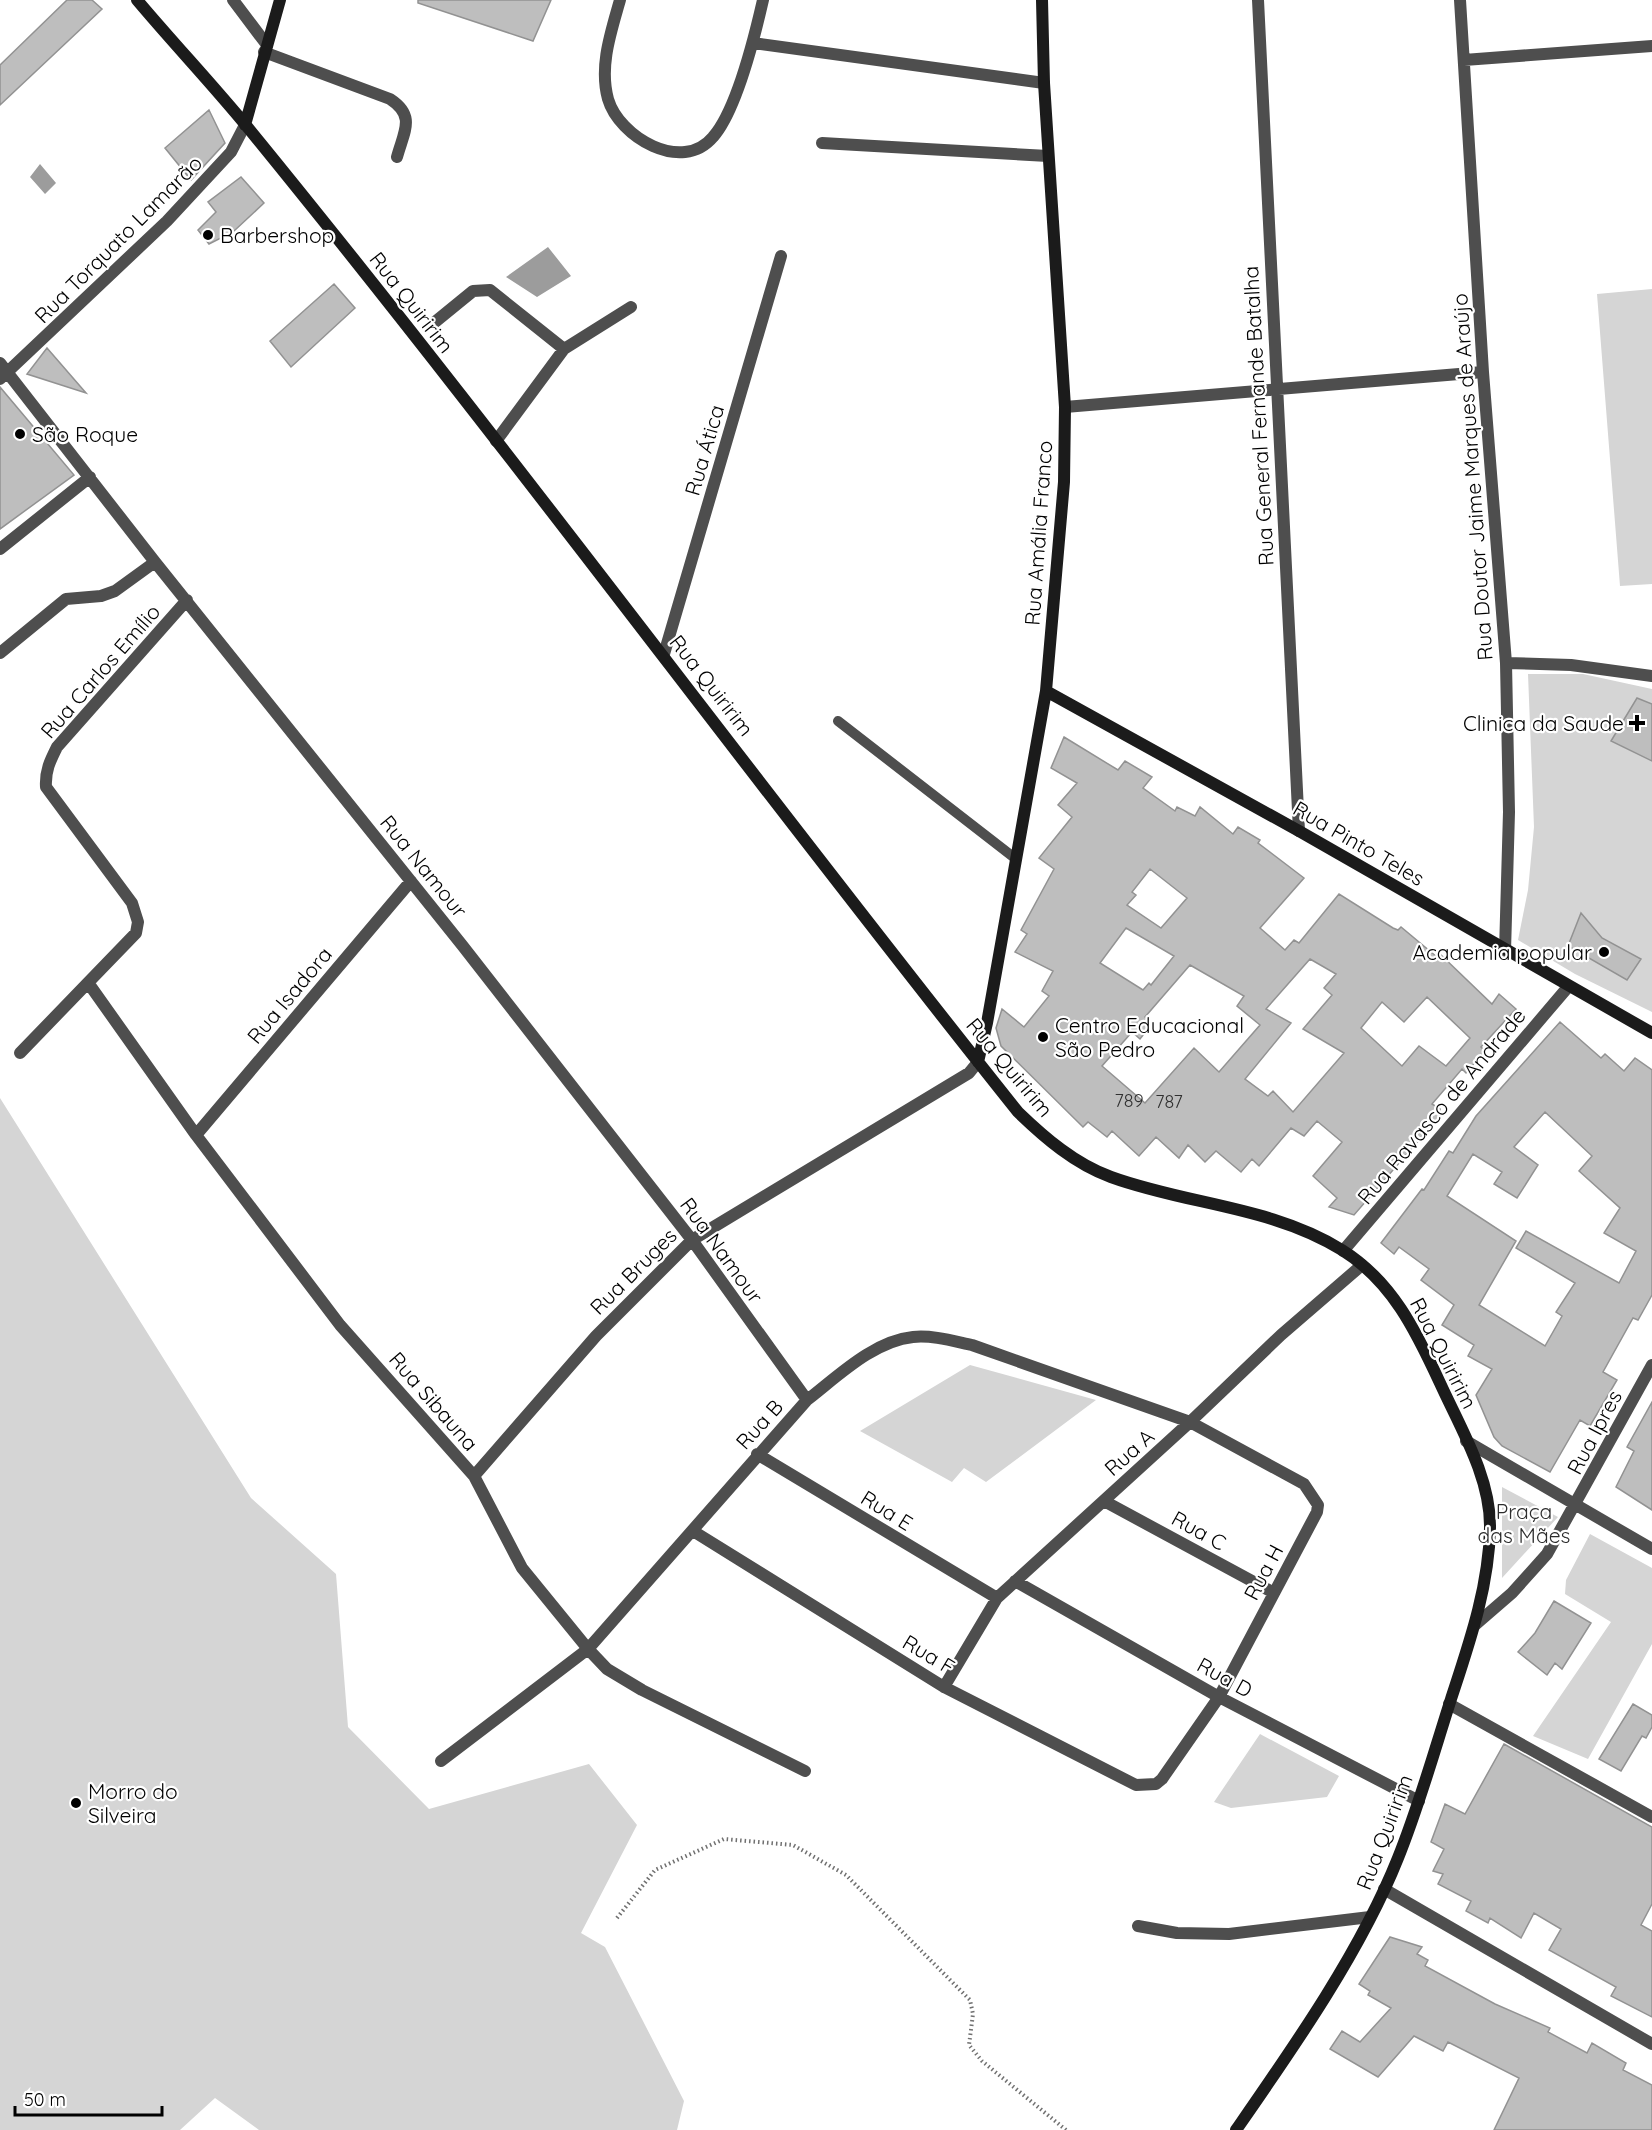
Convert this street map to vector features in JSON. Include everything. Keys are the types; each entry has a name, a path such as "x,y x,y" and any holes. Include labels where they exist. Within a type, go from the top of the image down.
{"main road":[{"name":"Rua Quiririm","path":"137,0 245,125 496,441 664,654 1018,1112 1056,1146 1110,1177 1282,1221 1343,1251 1383,1284 1401,1306 1420,1340 1481,1478 1490,1527 1475,1624 1419,1801 1384,1888 1370,1917 1284,2060 1236,2130"},
{"path":"245,125 280,0"},
{"name":"Rua Amália Franco","path":"978,1062 1046,691 1064,482 1065,407 1048,156 1042,0"},
{"name":"Rua Pinto Teles","path":"1046,691 1299,831 1505,951 1652,1033"}],"street":[{"path":"233,0 266,49 390,99 404,108 407,119 397,157"},
{"path":"620,0 606,51 608,100 622,122 651,147 675,153 700,148 713,137 724,120 753,43 763,0"},
{"name":"Rua General Fernande Batalha","path":"1258,0 1299,831"},
{"name":"Rua Doutor Jaime Marques de Araújo","path":"1461,0 1483,372 1506,663 1509,812 1505,951"},
{"path":"753,43 1044,83"},
{"path":"1464,60 1652,46"},
{"name":"Rua Torquato Lamarão","path":"3,371 210,177 231,152 245,125"},
{"path":"822,143 1048,156"},
{"name":"Rua Ática","path":"664,654 781,256"},
{"path":"435,322 473,291 490,290 564,349"},
{"path":"496,441 564,349 631,307"},
{"name":"Rua Namour","path":"3,371 411,881 692,1240 807,1400"},
{"path":"1065,407 1483,372"},
{"path":"0,549 90,477"},
{"path":"0,653 66,600 101,596 115,591 155,562"},
{"name":"Rua Carlos Emílio","path":"20,1053 136,933 138,922 132,903 46,787 45,776 57,747 187,600"},
{"path":"1506,663 1571,665 1652,676"},
{"name":"Rua Isadora","path":"196,1135 411,881"},
{"name":"Rua Sibauna","path":"89,984 196,1135 340,1324 474,1476 522,1568 588,1649 608,1669 642,1690 805,1771"},
{"name":"Rua Ravasco de Andrade","path":"1343,1251 1568,987"},
{"name":"Rua Bruges","path":"474,1476 596,1336 692,1240 969,1073 978,1062"},
{"name":"Rua A","path":"944,1687 997,1598 1190,1422 1281,1335 1362,1265"},
{"name":"Rua B","path":"441,1761 588,1649 693,1531 757,1454 807,1400 849,1368 886,1345 912,1337 972,1345 1143,1403 1190,1422"},
{"name":"Rua Ipres","path":"1475,1624 1537,1568 1576,1505 1652,1365"},
{"name":"Rua H","path":"1156,1784 1162,1779 1219,1697 1317,1512 1318,1505 1313,1494 1304,1484 1190,1422"},
{"path":"1466,1441 1652,1549"},
{"name":"Rua E","path":"757,1454 997,1598"},
{"name":"Rua C","path":"1104,1501 1274,1593"},
{"name":"Rua F","path":"693,1531 944,1687 1136,1785 1156,1784"},
{"name":"Rua D","path":"1015,1581 1219,1697 1419,1801"},
{"path":"1449,1704 1652,1818"},
{"path":"1384,1888 1652,2044"},
{"path":"1138,1926 1177,1933 1229,1934 1370,1917"}],"lane":[{"path":"838,721 1016,859"}],"path":[{"path":"616,1918 655,1870 724,1839 793,1845 846,1875 970,2000 973,2014 969,2045 982,2061 1066,2130"}],"green space":[{"path":"1652,289 1652,584 1620,586 1597,294"},
{"path":"1528,674 1583,674 1652,689 1652,1012 1575,974 1518,940 1528,890 1534,827"},
{"path":"0,1098 251,1498 336,1574 348,1727 429,1809 589,1764 637,1825 581,1933 605,1947 684,2101 677,2130 259,2130 215,2098 180,2130 0,2130"},
{"path":"970,1365 1096,1400 986,1482 964,1468 952,1482 860,1431"},
{"name":"Praça das Mães","path":"1502,1487 1558,1517 1502,1578"},
{"path":"1590,1534 1652,1568 1652,1644 1588,1759 1533,1736 1611,1622 1565,1594 1566,1580"},
{"path":"1260,1734 1339,1776 1327,1797 1231,1808 1214,1802"}],"shaded area":[{"path":"40,164 56,183 45,194 30,177"},
{"path":"548,247 571,276 537,297 506,277"}],"building":[{"path":"67,0 92,0 102,9 0,105 0,65"},
{"path":"418,0 551,0 533,41 418,3"},
{"path":"209,110 225,143 191,180 165,148"},
{"path":"241,177 264,203 233,232 209,244 198,230 216,212 208,202"},
{"path":"334,284 355,308 291,367 270,341"},
{"path":"47,348 86,393 27,374"},
{"name":"São Roque","path":"0,387 74,475 0,529"},
{"name":"Clinica da Saude","path":"1637,698 1652,704 1652,761 1611,741"},
{"path":"1064,737 1118,770 1125,761 1152,777 1143,788 1175,811 1177,807 1195,816 1200,807 1233,834 1238,827 1260,840 1258,843 1304,878 1260,928 1285,950 1294,940 1299,943 1339,894 1393,928 1398,930 1401,927 1437,957 1440,954 1492,1004 1499,994 1516,1009 1481,1047 1485,1051 1466,1073 1462,1069 1432,1104 1440,1109 1440,1116 1354,1215 1329,1207 1337,1198 1313,1176 1342,1142 1317,1121 1304,1136 1291,1128 1259,1166 1252,1159 1241,1172 1216,1151 1205,1162 1188,1145 1179,1158 1156,1137 1139,1156 1112,1131 1107,1137 1088,1122 1083,1127 1001,1046 996,1028 1002,1009 1024,1027 1049,996 1042,991 1053,971 1015,952 1027,934 1021,930 1054,869 1039,858 1072,817 1058,805 1077,783 1051,768","holes":["1150,869 1187,898 1161,928 1127,905 1136,895 1132,892","1126,928 1174,956 1151,985 1149,983 1143,990 1100,963","1310,959 1336,974 1324,988 1332,995 1303,1029 1344,1053 1293,1112 1273,1091 1268,1096 1245,1079 1291,1023 1266,1009","1190,965 1244,996 1237,1006 1260,1025 1219,1072 1194,1048 1145,1103 1102,1066 1132,1032 1140,1039 1152,1024 1145,1017","1427,997 1470,1038 1446,1066 1419,1046 1402,1066 1361,1028 1382,1002 1404,1022"]},
{"name":"Academia popular","path":"1581,913 1602,938 1641,959 1627,980 1568,946"},
{"path":"1560,1022 1601,1058 1605,1054 1624,1071 1635,1058 1652,1070 1652,1295 1638,1320 1633,1318 1603,1372 1617,1380 1590,1426 1580,1420 1550,1472 1502,1446 1494,1437 1476,1395 1492,1369 1468,1356 1474,1345 1442,1325 1454,1305 1421,1280 1429,1269 1399,1247 1394,1254 1381,1243 1422,1189 1424,1190 1449,1151 1453,1153 1476,1116","holes":["1545,1112 1592,1156 1579,1171 1620,1208 1604,1233 1636,1251 1619,1283 1526,1231 1516,1248 1575,1283 1556,1312 1562,1316 1545,1346 1479,1305 1516,1241 1447,1196 1473,1154 1502,1172 1494,1184 1517,1198 1538,1165 1514,1147"]},
{"path":"1652,1402 1652,1510 1616,1487 1634,1451 1627,1447"},
{"path":"1554,1601 1591,1623 1562,1669 1555,1663 1547,1675 1518,1652 1535,1633"},
{"path":"1633,1704 1652,1715 1652,1727 1646,1738 1642,1736 1621,1771 1599,1759"},
{"path":"1504,1744 1652,1827 1652,1904 1641,1925 1652,1931 1652,2017 1611,1996 1616,1987 1549,1950 1561,1929 1534,1913 1521,1938 1490,1918 1488,1923 1466,1911 1471,1901 1438,1884 1443,1874 1433,1871 1444,1849 1431,1842 1445,1804 1465,1814"},
{"path":"1390,1937 1422,1947 1417,1954 1428,1960 1425,1966 1495,2004 1550,2028 1548,2032 1587,2053 1592,2043 1626,2063 1623,2070 1652,2085 1652,2130 1494,2130 1519,2078 1448,2042 1443,2051 1414,2036 1378,2077 1330,2049 1342,2031 1360,2042 1391,2008 1368,1995 1370,1991 1359,1984"}],"place":[{"name":"Barbershop","path":"208,235"},
{"name":"São Roque","path":"20,434"},
{"name":"Clinica da Saude","path":"1637,723"},
{"name":"Academia popular","path":"1604,952"},
{"name":"Centro Educacional São Pedro","path":"1043,1037"},
{"name":"Morro do Silveira","path":"76,1803"}]}
